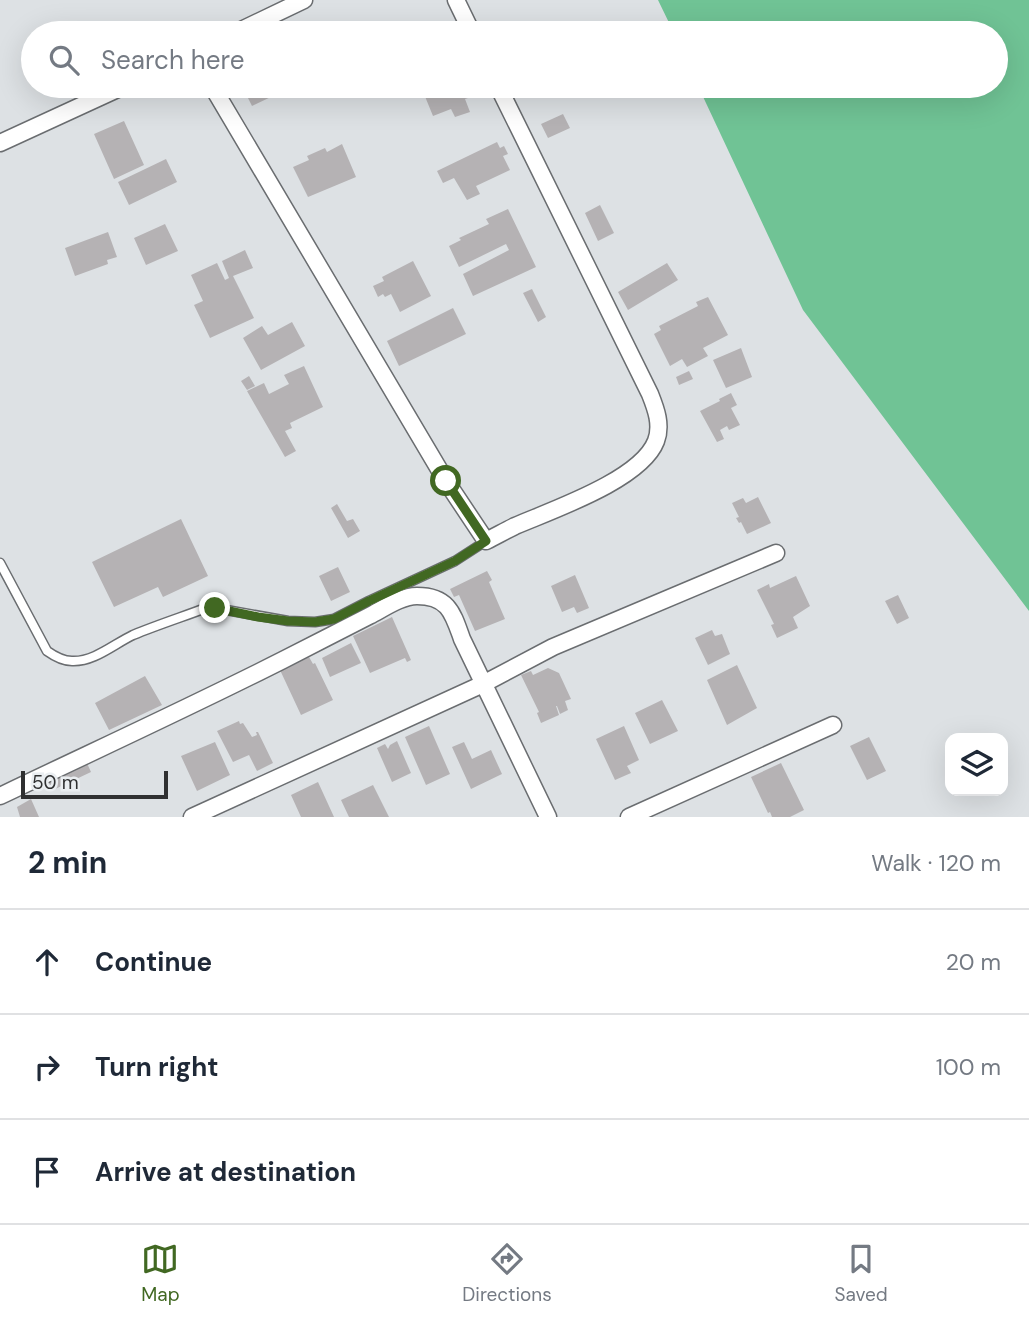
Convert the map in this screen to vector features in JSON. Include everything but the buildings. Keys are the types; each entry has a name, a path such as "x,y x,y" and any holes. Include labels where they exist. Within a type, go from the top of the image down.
{"street":[{"path":"261,21 304,0"},
{"path":"456,0 466,21"},
{"path":"0,143 98,98"},
{"path":"219,98 446,481 486,541 614,481 639,463 651,450 656,441 658,421 650,394 504,98"},
{"path":"192,817 483,684 553,647 776,553"},
{"path":"0,796 414,595 433,598 448,606 548,817"},
{"path":"629,817 833,725"}],"lane":[{"path":"0,563 47,650 60,659 71,661 94,657 131,636 206,608 288,621 315,622 334,619 455,561 486,541"}],"green space":[{"path":"658,0 1029,0 1029,611 803,310 704,98 1008,98 1008,21 668,21"}],"route":[{"path":"215,608 288,621 315,622 334,619 455,561 486,541 446,481"}]}
